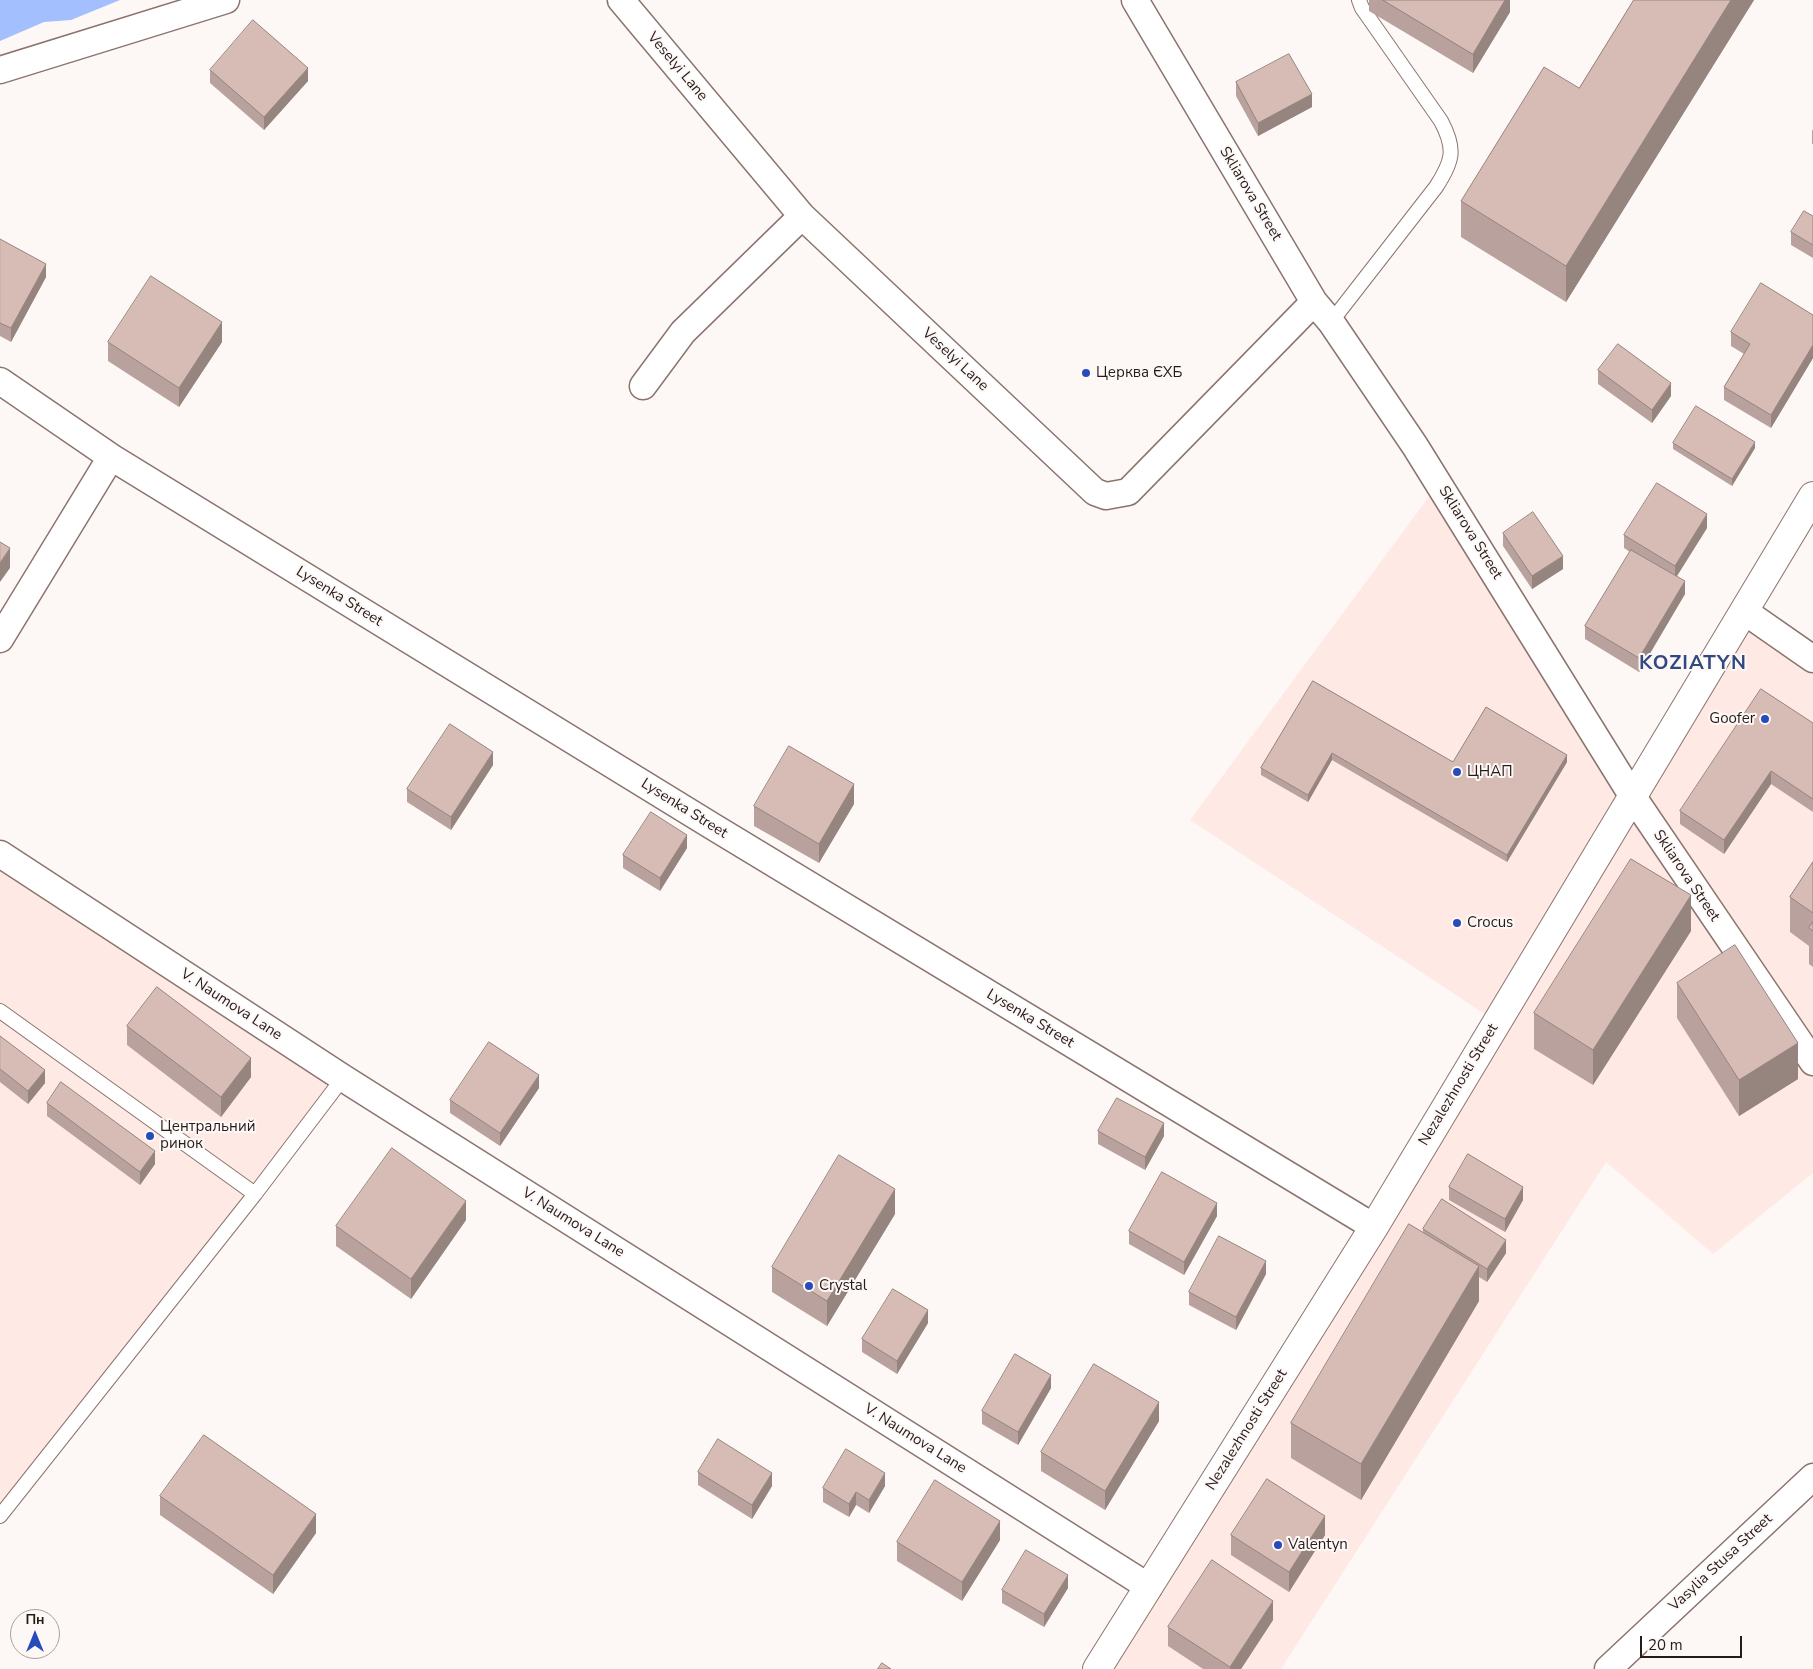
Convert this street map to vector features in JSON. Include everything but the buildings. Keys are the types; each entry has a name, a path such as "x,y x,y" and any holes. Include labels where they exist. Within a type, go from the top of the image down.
{"street":[{"path":"0,70 226,0"},
{"name":"Veselyi Lane","path":"621,0 802,216 1095,492 1106,496 1128,492 1322,312"},
{"name":"Skliarova Street","path":"1135,0 1322,312 1440,483 1633,797 1813,1062"},
{"path":"643,386 683,332 802,216"},
{"name":"Lysenka Street","path":"0,381 111,457 712,826 1374,1227"},
{"path":"0,639 111,457"},
{"name":"Nezalezhnosti Street","path":"1096,1669 1374,1227 1813,496"},
{"path":"1744,611 1813,659"},
{"name":"V. Naumova Lane","path":"0,854 343,1078 1149,1586"},
{"name":"Vasylia Stusa Street","path":"1608,1669 1813,1477"}],"lane":[{"path":"1322,312 1436,187 1446,172 1452,154 1450,137 1441,121 1362,8 1360,0"},
{"path":"0,1011 255,1194"},
{"path":"0,1516 255,1194 343,1078"}],"shaded area":[{"path":"1439,483 1633,797 1744,611 1813,659 1813,1173 1713,1254 1606,1162 1281,1669 1097,1669 1497,1022 1190,820"},
{"name":"Центральний ринок","path":"0,854 343,1078 0,1516"}],"water":[{"path":"0,0 120,0 71,20 44,22 0,41"}],"place":[{"name":"Церква ЄХБ","path":"1086,373"},
{"name":"Goofer","path":"1765,719"},
{"name":"ЦНАП","path":"1457,772"},
{"name":"Crocus","path":"1457,923"},
{"name":"Центральний ринок","path":"150,1136"},
{"name":"Crystal","path":"809,1286"},
{"name":"Valentyn","path":"1278,1545"}],"district":[{"name":"KOZIATYN","path":"1693,664"}]}
